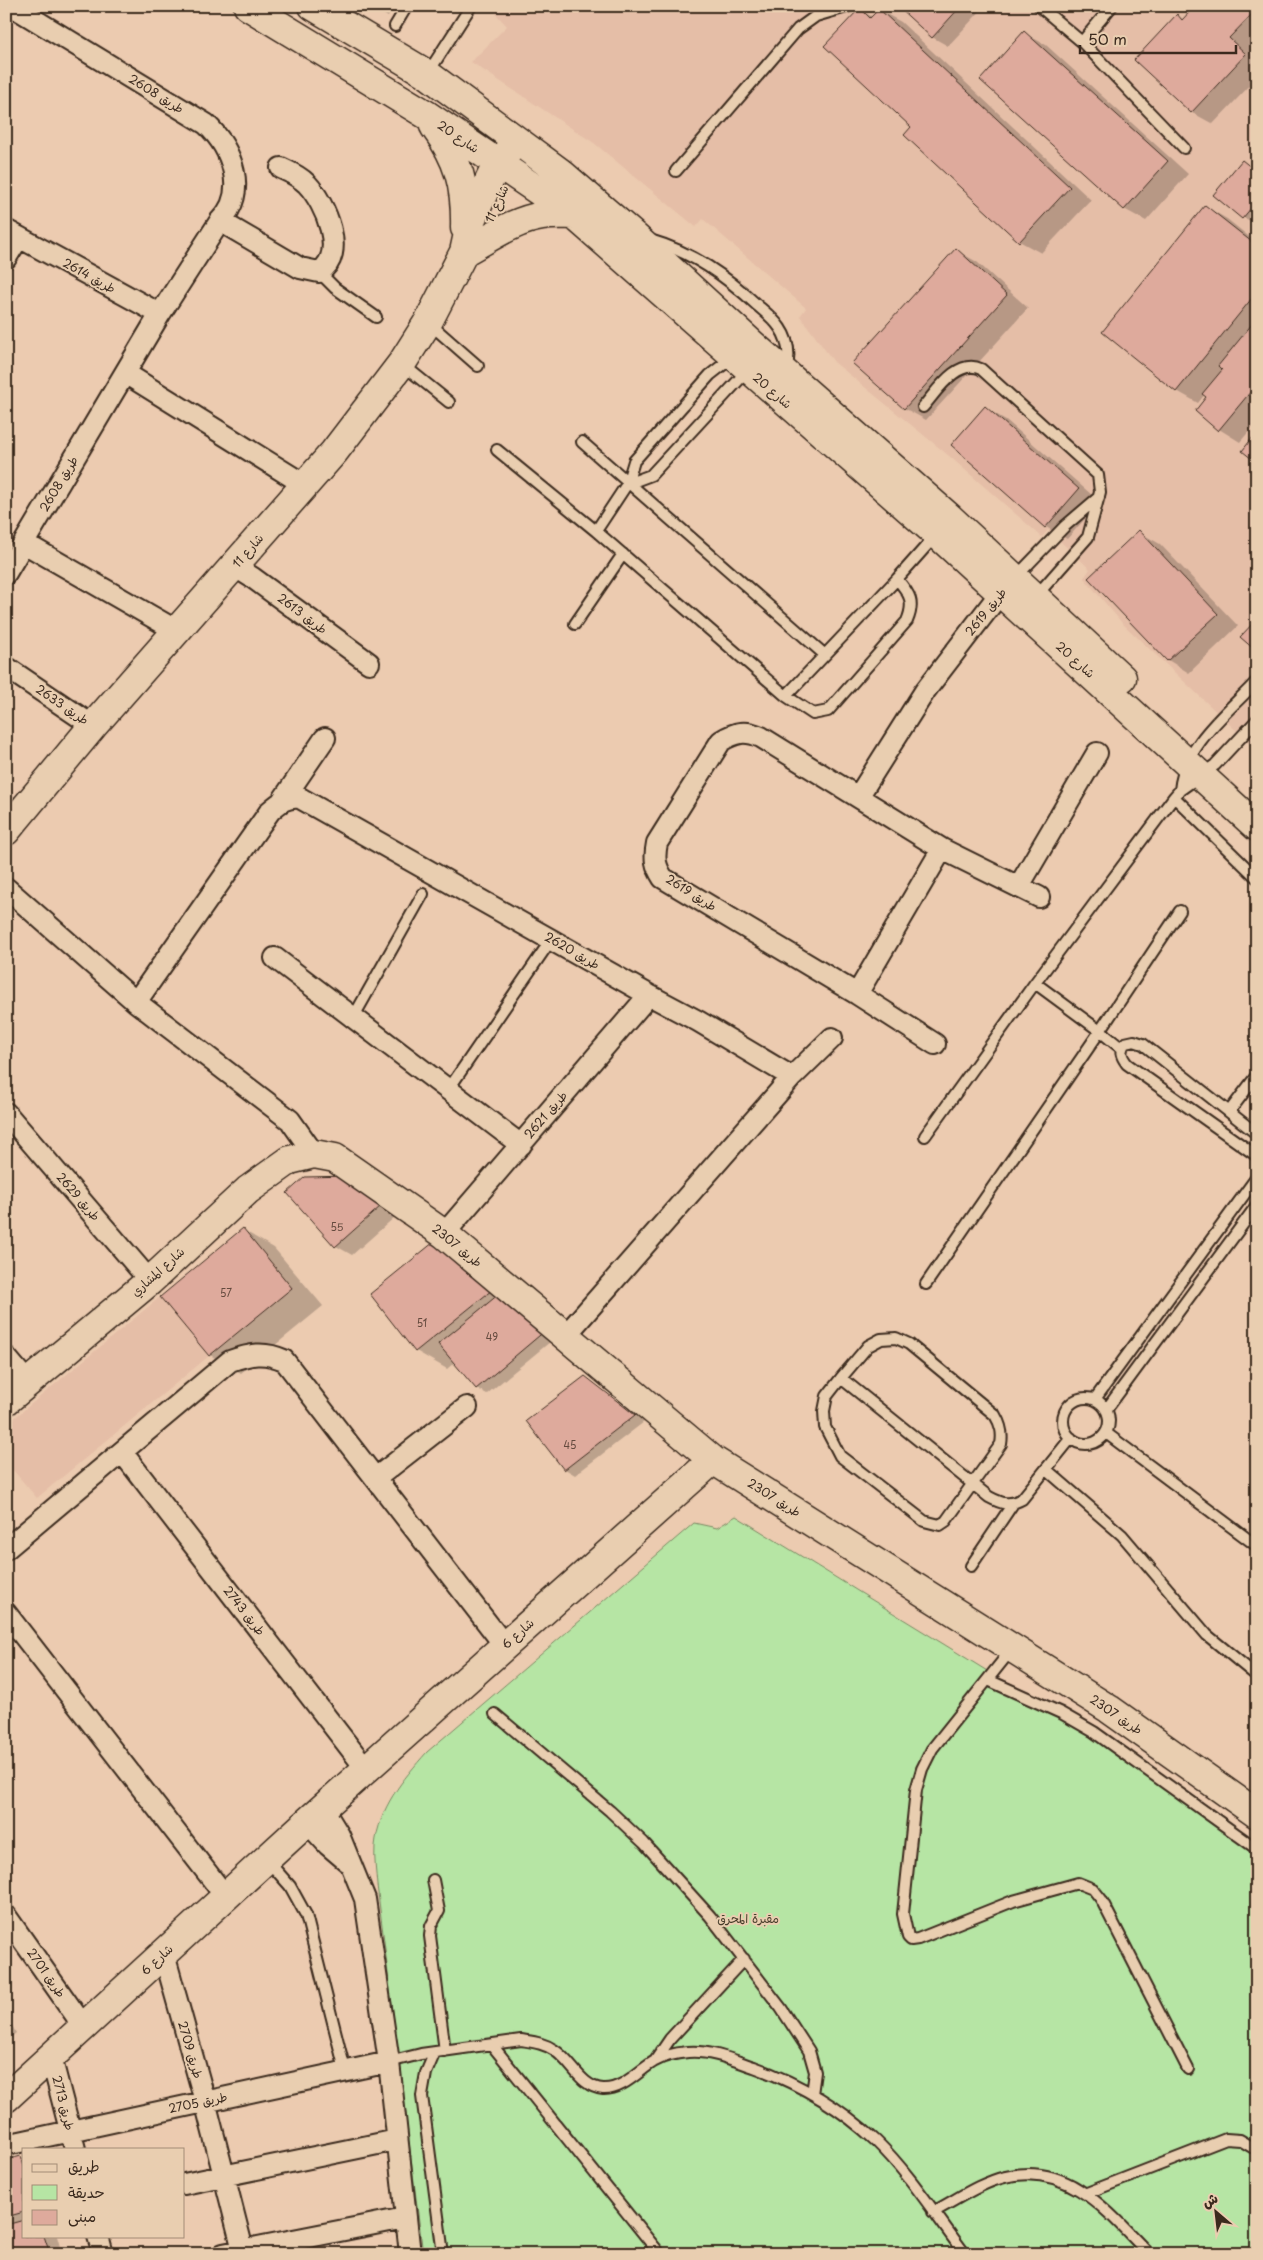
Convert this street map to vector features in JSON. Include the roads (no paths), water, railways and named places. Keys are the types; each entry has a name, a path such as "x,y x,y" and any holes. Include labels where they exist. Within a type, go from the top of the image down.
{"main road":[{"name":"شارع 20","path":"248,6 427,115 510,153 634,235 744,357 786,373 943,526"},
{"name":"شارع 20","path":"313,6 428,74 574,215 943,526 1008,585 1192,773 1257,827"},
{"path":"427,115 449,146 462,178 464,195 464,252"},
{"name":"شارع 11","path":"6,831 94,726 334,452 402,363 428,322 464,252 483,234 510,153"},
{"path":"464,252 504,228 524,220 544,216 574,215"},
{"name":"شارع 20","path":"1192,773 1257,804"},
{"name":"طريق 2307","path":"314,1154 335,1158 350,1167 444,1234 713,1460 1109,1708 1257,1814"},
{"name":"شارع المشاري","path":"6,1401 150,1281 248,1190 290,1160 314,1154"},
{"name":"شارع 6","path":"6,2098 315,1815 713,1460"}],"street":[{"name":"طريق 2608","path":"6,573 160,314 220,222 228,213 235,185 231,158 216,134 206,124 12,6"},
{"path":"220,222 300,268 319,272 326,268 332,257 332,238 325,213 306,183 281,168"},
{"name":"طريق 2614","path":"6,258 13,233 160,314"},
{"path":"125,373 305,485"},
{"path":"24,543 177,632"},
{"name":"طريق 2613","path":"234,566 254,578 369,663"},
{"name":"طريق 2619","path":"858,797 925,691 1008,585"},
{"name":"طريق 2633","path":"6,667 94,726"},
{"name":"طريق 2619","path":"935,1044 857,994 664,878 657,868 654,856 657,843 721,741 734,733 748,731 762,737 942,849 1019,886 1039,898"},
{"path":"136,1002 270,811 282,801 325,738"},
{"path":"1019,886 1097,753"},
{"name":"طريق 2620","path":"282,801 293,797 300,798 352,826 551,940 698,1021 792,1078"},
{"path":"857,994 942,849"},
{"path":"6,888 136,1002 290,1120 314,1154"},
{"path":"275,958 521,1145"},
{"name":"طريق 2621","path":"444,1234 649,995"},
{"path":"566,1335 792,1078 832,1038"},
{"name":"طريق 2629","path":"6,1113 150,1281"},
{"path":"6,1549 230,1362 256,1353 271,1354 284,1360 505,1646"},
{"path":"6,1357 28,1382"},
{"path":"376,1478 467,1407"},
{"name":"طريق 2743","path":"122,1452 366,1770"},
{"path":"6,1612 226,1897"},
{"path":"315,1815 339,1835 359,1881 364,1899 389,2062 410,2254"},
{"name":"طريق 2701","path":"7,1918 84,2027"},
{"name":"طريق 2709","path":"164,1954 205,2101 222,2176 243,2252"},
{"name":"طريق 2713","path":"51,2057 73,2140"},
{"name":"طريق 2705","path":"6,2145 73,2140 205,2101 389,2062"},
{"path":"185,2184 397,2140"},
{"path":"223,2254 243,2252 405,2218"},
{"path":"99,2238 103,2254"}],"lane":[{"path":"395,26 408,6"},
{"path":"428,74 471,6"},
{"path":"676,171 798,29 816,16 850,6"},
{"path":"1039,6 1082,42 1184,148"},
{"path":"1082,42 1112,6"},
{"path":"634,235 665,244 690,255 741,290 780,327 790,359 786,373"},
{"path":"319,272 335,288 376,317"},
{"path":"428,322 478,366"},
{"path":"596,531 627,484 634,461 710,375 744,357"},
{"path":"627,484 651,475 744,357"},
{"path":"402,363 450,402"},
{"path":"922,407 959,369 968,365 981,369 1094,469 1100,481 1099,497 1088,537 1029,605"},
{"path":"582,442 627,484 825,655"},
{"path":"497,450 596,531 786,696 813,714 828,711 907,621 911,610 910,599 907,590 897,579"},
{"path":"1008,585 1065,526 1099,497"},
{"path":"786,696 897,579 943,526"},
{"path":"575,624 623,554"},
{"path":"924,1136 1035,983 1192,773 1257,681"},
{"path":"1192,773 1257,720"},
{"path":"1192,773 1257,878"},
{"path":"353,1018 423,894"},
{"path":"926,1284 1180,910"},
{"path":"448,1090 551,940"},
{"path":"1035,983 1100,1030 1121,1048"},
{"path":"1257,1134 1143,1044 1126,1043 1121,1048 1121,1056 1127,1064 1257,1156"},
{"path":"1228,1112 1257,1075"},
{"path":"1095,1399 1257,1177"},
{"path":"1106,1410 1257,1205"},
{"path":"896,1338 909,1344 995,1415 1003,1436 1001,1444 973,1484 946,1521 940,1525 931,1524 924,1521 840,1456 825,1427 824,1410 827,1396 868,1346 881,1339 896,1338"},
{"path":"841,1378 973,1484 995,1500 1012,1505"},
{"path":"1079,1399 1095,1399 1106,1410 1109,1417 1106,1433 1093,1442 1078,1442 1071,1438 1063,1424 1066,1408 1079,1399"},
{"path":"1106,1433 1257,1546"},
{"path":"971,1566 1012,1505 1022,1499 1071,1438"},
{"path":"1047,1470 1122,1535 1206,1636 1257,1676"},
{"path":"1012,1648 932,1749 918,1779 904,1914 908,1937 911,1940 918,1939 1013,1901 1045,1891 1078,1883 1088,1886 1101,1899 1188,2069"},
{"path":"988,1680 1061,1713 1094,1732 1126,1753 1257,1849"},
{"path":"494,1714 610,1810 644,1843 710,1916 781,2008 809,2051 815,2072 812,2094"},
{"path":"267,1859 290,1886 306,1915 345,2070"},
{"path":"433,1880 439,1911 431,1926 430,1936 440,2052 426,2074 422,2096 443,2254"},
{"path":"655,2061 670,2039 744,1959"},
{"path":"389,2062 440,2052 522,2040 546,2045 561,2055 589,2085 606,2089 623,2083 655,2061 672,2055 690,2052 714,2054 767,2072 812,2094 855,2123 895,2161 965,2254"},
{"path":"492,2045 660,2254"},
{"path":"1087,2193 1226,2139 1240,2140 1257,2150"},
{"path":"933,2212 990,2182 1021,2174 1055,2179 1087,2193 1149,2254"}],"park label":[{"name":"مقبرة المحرق","path":"748,1919"}]}
